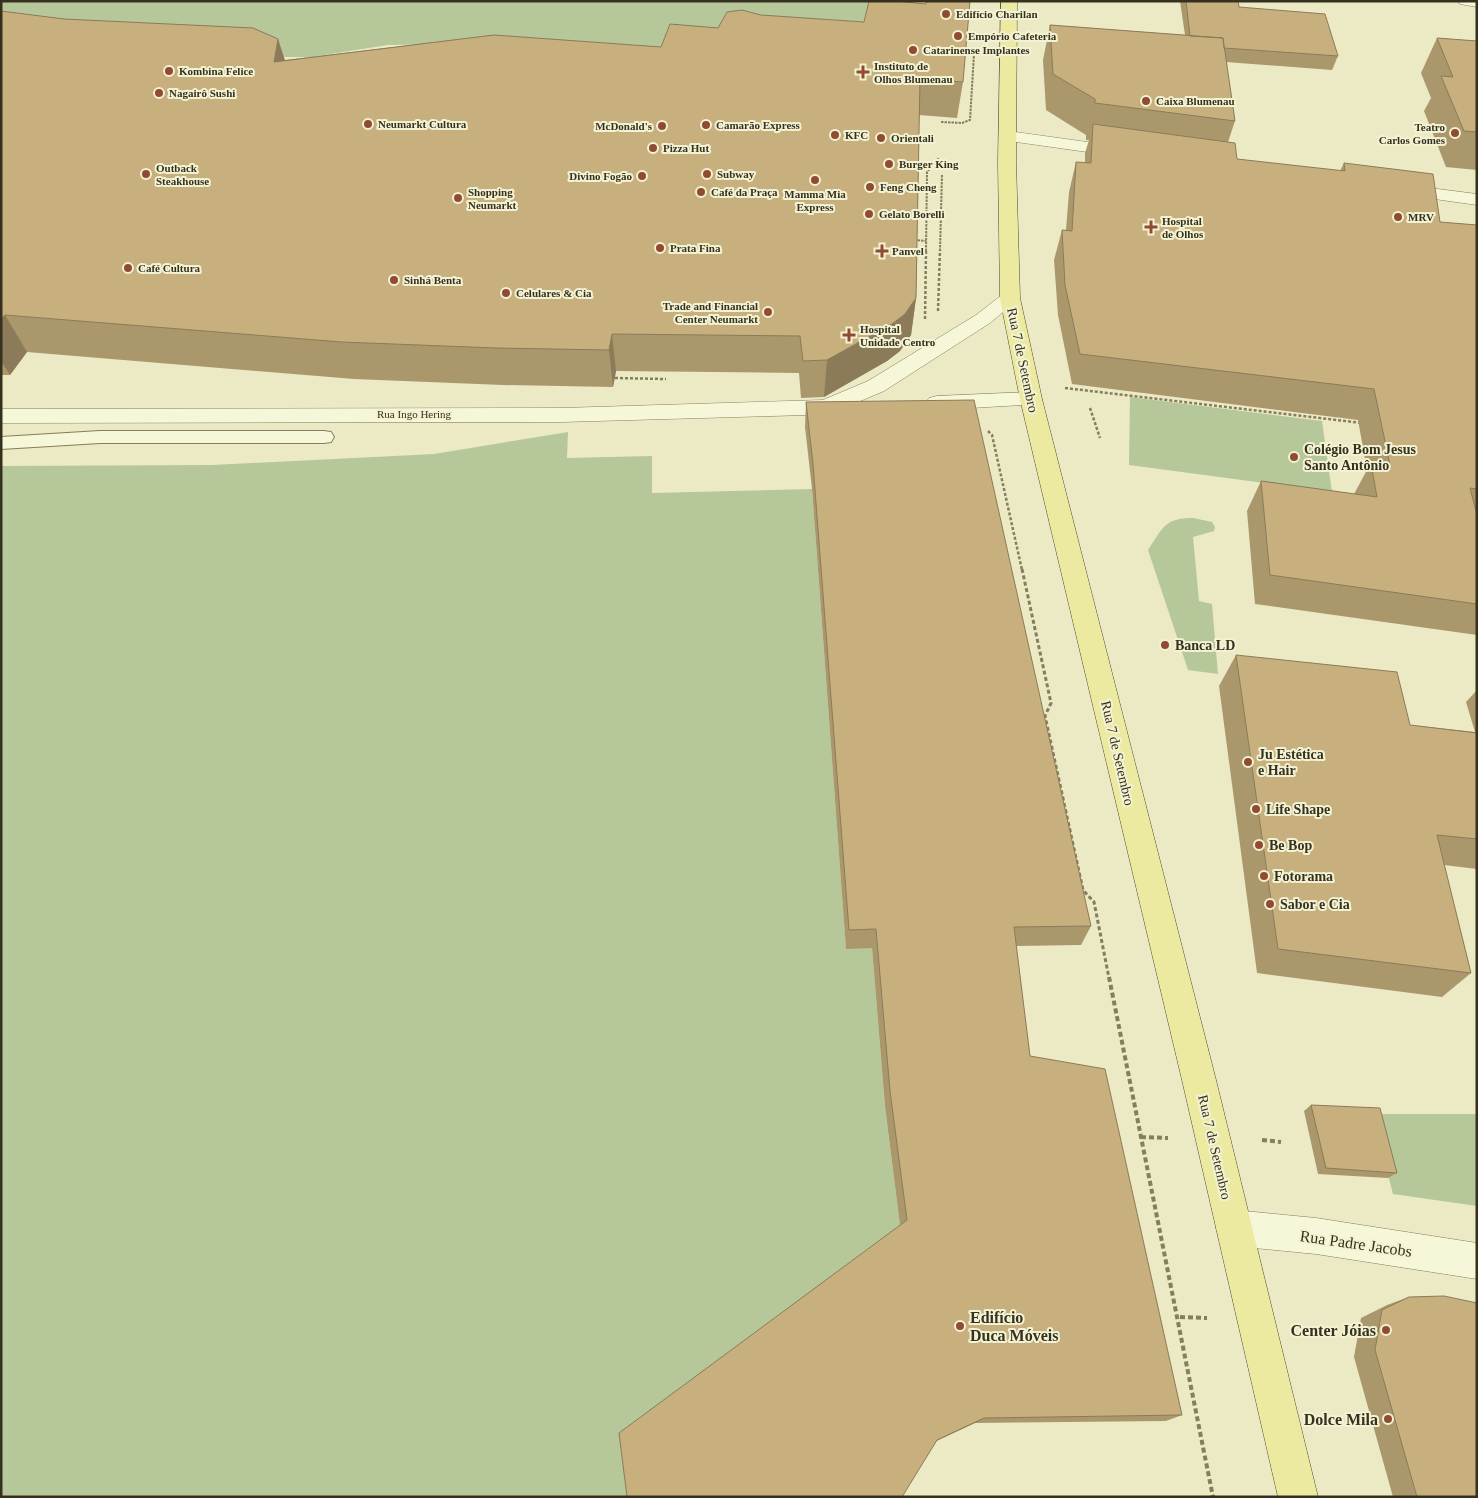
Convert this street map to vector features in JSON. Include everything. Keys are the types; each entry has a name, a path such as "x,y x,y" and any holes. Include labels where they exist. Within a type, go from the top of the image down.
{"main road":[{"name":"Rua 7 de Setembro","path":"1009,1 1010,298 1031,398 1298,1497"}],"street":[{"path":"1465,1 1477,2"},
{"path":"1008,136 1140,154"},
{"path":"1378,186 1477,200"},
{"name":"Rua Ingo Hering","path":"826,407 876,386 983,319 1010,298"},
{"path":"913,404 1031,398"},
{"name":"Rua Ingo Hering","path":"1,416 562,415 886,405"},
{"name":"Rua Padre Jacobs","path":"1234,1228 1316,1236 1477,1261"}],"lane":[{"path":"1,443 100,437 324,438"}],"path":[{"path":"941,122 962,123 970,120 974,46"},
{"path":"925,320 927,172 939,158"},
{"path":"938,314 942,174"},
{"path":"913,240 926,241"},
{"path":"1065,388 1368,424"},
{"path":"1090,408 1100,438"},
{"path":"986,429 992,435 1051,703 1045,716 1083,890 1094,902 1141,1137 1180,1317 1213,1497"},
{"path":"1141,1137 1168,1138"},
{"path":"1262,1140 1281,1142"},
{"path":"1180,1317 1207,1318"}],"green space":[{"path":"1,1 895,1 904,8 911,20 639,52 466,44 388,45 312,57 287,57 1,37"},
{"path":"1130,397 1322,421 1332,492 1129,465"},
{"path":"568,432 567,458 652,456 652,493 812,489 846,948 872,948 885,1108 901,1232 631,1497 1,1497 1,466 212,465 434,454"},
{"path":"1183,518 1212,522 1215,527 1214,531 1193,537 1199,601 1212,604 1218,674 1188,670 1148,550 1161,530 1170,522"},
{"path":"1372,1114 1477,1114 1477,1206 1393,1194"}],"building":[{"name":"Shopping Neumarkt","path":"869,1 926,4 926,1 970,1 963,82 920,79 916,298 905,314 892,324 827,360 803,361 800,336 612,334 609,350 496,348 342,342 5,315 1,319 1,11 64,19 253,28 278,39 274,62 494,35 661,47 670,24 718,28 727,12 742,10 761,15 864,22"},
{"path":"1186,1 1238,1 1239,7 1325,14 1338,56 1224,48 1223,38 1190,36"},
{"path":"1050,25 1223,38 1235,121 1095,103 1095,99 1053,74"},
{"path":"1437,38 1477,41 1477,132 1464,131 1441,76 1453,77"},
{"path":"1093,124 1235,143 1237,159 1345,171 1344,163 1433,174 1440,222 1477,225 1477,489 1470,488 1477,515 1477,604 1270,575 1261,481 1377,497 1371,463 1390,465 1374,389 1080,354 1065,285 1062,230 1072,231 1076,162 1091,163"},
{"path":"974,400 1091,926 1014,927 1030,1056 1105,1069 1182,1415 984,1418 937,1440 902,1497 627,1497 619,1433 907,1220 890,1091 876,929 849,930 813,464 806,402"},
{"path":"1236,655 1397,672 1410,725 1477,733 1477,839 1437,835 1471,973 1278,949"},
{"path":"1311,1105 1380,1108 1397,1173 1326,1168"},
{"path":"1444,1296 1477,1303 1477,1497 1417,1497 1375,1350 1382,1310 1409,1297"}],"place":[{"name":"Edifício Charilan","path":"946,14"},
{"name":"Empório Cafeteria","path":"958,36"},
{"name":"Catarinense Implantes","path":"913,50"},
{"name":"Kombina Felice","path":"169,71"},
{"name":"Instituto de Olhos Blumenau","path":"863,72"},
{"name":"Nagairô Sushi","path":"159,93"},
{"name":"Caixa Blumenau","path":"1146,101"},
{"name":"Neumarkt Cultura","path":"368,124"},
{"name":"Camarão Express","path":"706,125"},
{"name":"McDonald's","path":"662,126"},
{"name":"Teatro Carlos Gomes","path":"1455,133"},
{"name":"KFC","path":"835,135"},
{"name":"Orientali","path":"881,138"},
{"name":"Pizza Hut","path":"653,148"},
{"name":"Burger King","path":"889,164"},
{"name":"Outback Steakhouse","path":"146,174"},
{"name":"Subway","path":"707,174"},
{"name":"Divino Fogão","path":"642,176"},
{"name":"Mamma Mia Express","path":"815,180"},
{"name":"Feng Cheng","path":"870,187"},
{"name":"Café da Praça","path":"701,192"},
{"name":"Shopping Neumarkt","path":"458,198"},
{"name":"Gelato Borelli","path":"869,214"},
{"name":"MRV","path":"1398,217"},
{"name":"Hospital de Olhos","path":"1151,227"},
{"name":"Prata Fina","path":"660,248"},
{"name":"Panvel","path":"882,251"},
{"name":"Café Cultura","path":"128,268"},
{"name":"Sinhá Benta","path":"394,280"},
{"name":"Celulares & Cia","path":"506,293"},
{"name":"Trade and Financial Center Neumarkt","path":"768,312"},
{"name":"Hospital Unidade Centro","path":"849,335"},
{"name":"Colégio Bom Jesus Santo Antônio","path":"1294,457"},
{"name":"Banca LD","path":"1165,645"},
{"name":"Ju Estética e Hair","path":"1248,762"},
{"name":"Life Shape","path":"1256,809"},
{"name":"Be Bop","path":"1259,845"},
{"name":"Fotorama","path":"1264,876"},
{"name":"Sabor e Cia","path":"1270,904"},
{"name":"Edifício Duca Móveis","path":"960,1326"},
{"name":"Center Jóias","path":"1386,1330"},
{"name":"Dolce Mila","path":"1388,1419"}]}
